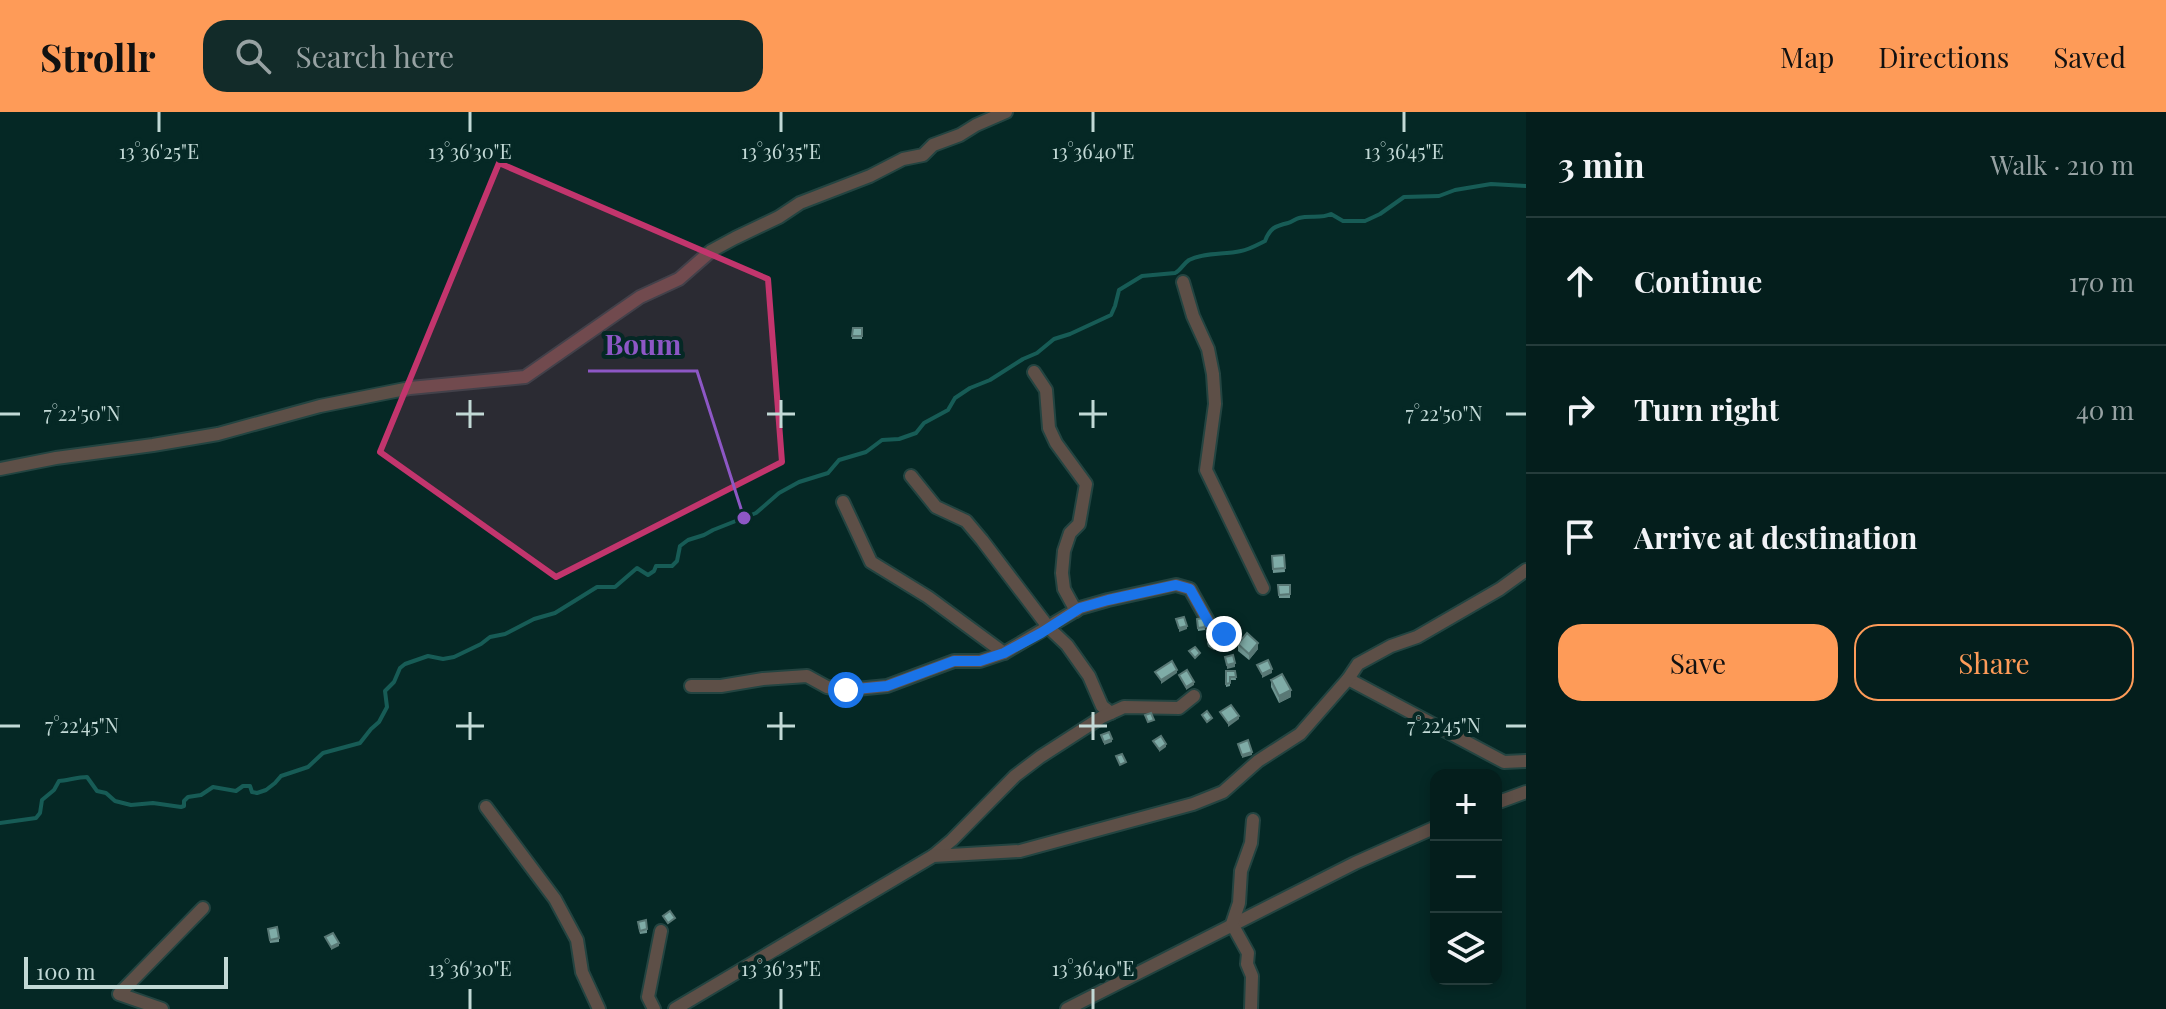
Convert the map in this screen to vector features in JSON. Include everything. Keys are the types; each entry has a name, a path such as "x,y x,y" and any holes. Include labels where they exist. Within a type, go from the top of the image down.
{"street":[{"path":"0,469 218,434 320,406 410,388 525,377 640,297 679,279 711,251 800,203 870,176 903,159 923,155 933,145 1006,112"},
{"path":"1183,282 1193,316 1208,349 1213,374 1215,404 1206,470 1263,588"},
{"path":"1034,372 1046,390 1049,428 1056,443 1086,484 1079,524 1070,533 1064,551 1062,573 1064,589 1076,611"},
{"path":"911,476 936,507 966,521 1049,628 1067,645 1089,676 1102,706 1111,713"},
{"path":"843,502 871,562 928,597 1004,653"},
{"path":"933,856 1020,851 1164,812 1223,792 1258,761 1300,734 1358,664 1391,646 1417,637 1500,589 1526,570"},
{"path":"691,686 721,686 807,676 827,687 846,690 887,686 954,661 980,661 1004,653 1076,611 1108,600 1176,585 1190,589 1209,623 1224,634"},
{"path":"1348,679 1504,762 1526,761"},
{"path":"675,1009 933,856 1015,776 1111,713 1124,707 1179,708 1194,696"},
{"path":"1502,801 1526,792"},
{"path":"486,807 555,899 577,940 582,972 599,1009"},
{"path":"1251,1009 1252,976 1247,964 1248,953 1232,924 1239,903 1241,871 1251,843 1253,820"},
{"path":"1067,1009 1355,863 1430,830"},
{"path":"162,1009 119,994 203,908"},
{"path":"654,1009 648,997 661,931"}],"highlighted area":[{"path":"499,163 768,279 782,462 556,577 380,452"}],"building":[{"path":"853,328 862,328 862,336 852,336"},
{"path":"1284,555 1285,568 1273,569 1272,556"},
{"path":"1278,585 1290,585 1290,594 1279,595"},
{"path":"1184,617 1187,626 1179,628 1176,619"},
{"path":"1204,618 1205,627 1198,628 1197,619"},
{"path":"1247,633 1258,643 1249,654 1238,644"},
{"path":"1212,638 1220,643 1214,649 1208,643"},
{"path":"1195,647 1200,653 1195,658 1189,651"},
{"path":"1233,655 1235,663 1227,665 1225,657"},
{"path":"1268,660 1272,669 1262,674 1257,665"},
{"path":"1172,661 1177,670 1161,680 1155,672"},
{"path":"1187,670 1194,682 1186,687 1179,675"},
{"path":"1226,671 1235,671 1236,677 1230,677 1230,683 1226,684"},
{"path":"1282,674 1291,690 1279,696 1271,680"},
{"path":"1231,705 1239,716 1228,723 1220,712"},
{"path":"1207,711 1212,718 1207,722 1202,715"},
{"path":"1151,713 1154,720 1148,722 1145,715"},
{"path":"1109,732 1112,739 1104,742 1101,735"},
{"path":"1161,736 1166,744 1159,749 1153,741"},
{"path":"1248,740 1252,752 1242,755 1238,744"},
{"path":"1122,754 1126,762 1120,765 1116,756"},
{"path":"670,911 675,918 668,923 663,916"},
{"path":"646,920 647,929 640,931 638,922"},
{"path":"277,927 279,938 270,940 268,929"},
{"path":"333,933 339,943 331,947 325,937"}],"waterway":[{"path":"0,823 36,818 42,800 59,781 81,777 87,777 97,791 131,805 153,803 181,807 188,797 201,795 213,787 236,791 250,786 252,792 257,793 266,790 281,776 308,767 323,753 360,743 379,722 387,707 385,691 405,664 428,656 443,659 454,657 490,637 555,613 597,587 615,587 637,568 648,575 656,566 672,566 677,561 680,546 688,540 756,513 779,493 799,482 828,473 839,460 866,452 882,440 899,439 916,433 924,423 948,410 955,398 970,388 1037,353 1054,339 1111,315 1119,290 1142,276 1175,273 1195,257 1247,250 1265,241 1274,228 1299,218 1331,214 1343,221 1365,221 1404,197 1439,196 1491,184 1526,186"}],"place":[{"name":"Boum","path":"744,518"}],"route":[{"path":"846,690 887,686 954,661 980,661 1004,653 1080,608 1176,585 1190,589 1209,623 1224,634"}]}
